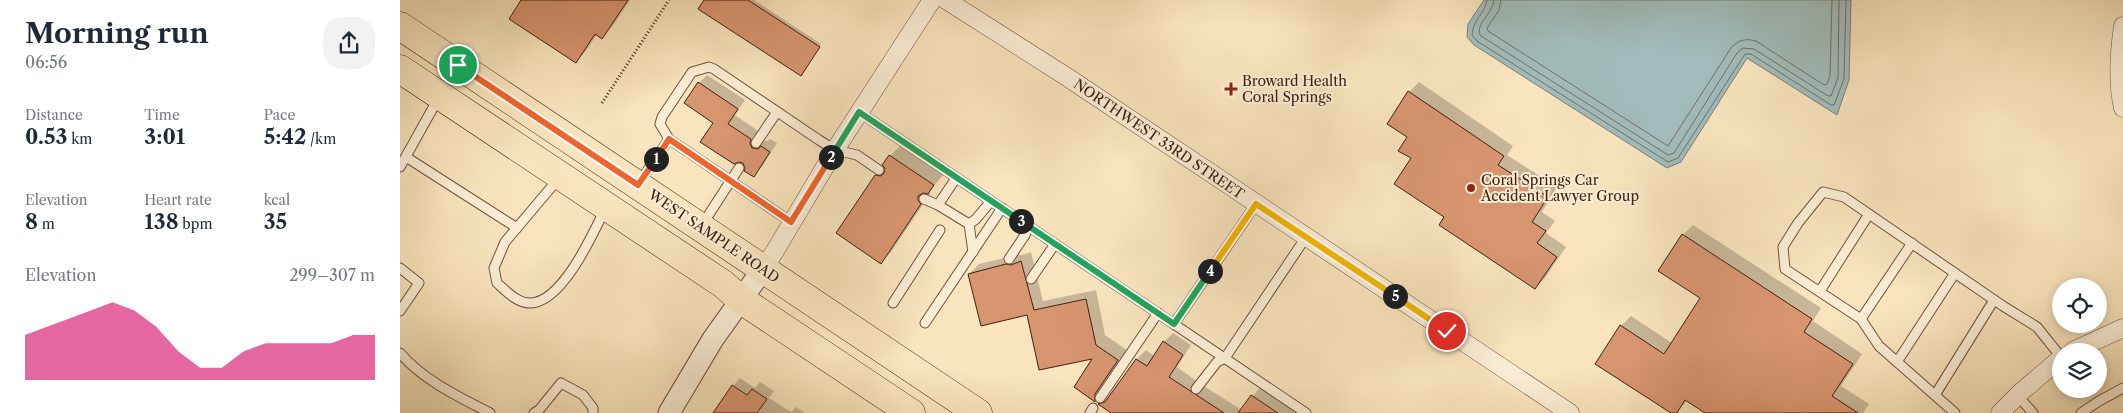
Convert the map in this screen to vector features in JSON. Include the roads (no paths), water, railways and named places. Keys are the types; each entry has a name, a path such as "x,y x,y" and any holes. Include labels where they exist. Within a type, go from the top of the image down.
{"main road":[{"name":"WEST SAMPLE ROAD","path":"400,26 978,413"},
{"path":"400,47 458,65"},
{"path":"400,69 723,284 740,299 911,413"}],"street":[{"path":"669,413 713,339 763,269 835,150 932,0"},
{"name":"NORTHWEST 33RD STREET","path":"946,0 1067,78 1570,413"},
{"path":"2122,104 2120,46 2123,26"},
{"path":"2090,343 2123,328"},
{"path":"2000,413 2052,366"}],"lane":[{"path":"791,222 669,139 660,124 662,117 692,72 699,68 708,67 714,69 835,150 857,155 877,169"},
{"path":"400,167 440,96"},
{"path":"756,143 777,112"},
{"path":"859,112 1306,413"},
{"path":"638,185 669,139"},
{"path":"406,157 517,228"},
{"path":"700,228 739,168"},
{"path":"561,176 505,242 494,268 497,283 519,301 530,303 544,299 563,283 584,250 607,207"},
{"path":"938,205 956,178"},
{"path":"1956,413 1879,346 1861,319 1785,269 1783,247 1798,223 1823,192 1844,198 2037,327 2052,346"},
{"path":"924,199 938,205 969,224"},
{"path":"969,224 976,219 991,201"},
{"path":"1174,324 1256,204"},
{"path":"925,323 1002,208"},
{"path":"1820,291 1869,214"},
{"path":"969,224 973,252"},
{"path":"1009,260 1025,235 1028,226"},
{"path":"893,302 940,230"},
{"path":"1196,389 1217,362 1225,358 1306,237"},
{"path":"1861,319 1912,243"},
{"path":"1030,280 1055,244"},
{"path":"400,268 419,283 400,311"},
{"path":"1897,362 1955,273"},
{"path":"1935,395 1994,300"},
{"path":"1100,398 1158,313"},
{"path":"400,353 409,364 458,397 490,413"},
{"path":"534,413 539,410 561,383 583,395 593,408 593,413"},
{"path":"2081,413 2123,388"},
{"path":"2017,396 2033,413"}],"water":[{"path":"1484,0 1851,0 1849,80 1837,115 1747,58 1681,162 1667,168 1474,45 1467,37 1468,24"}],"place":[{"name":"Broward Health Coral Springs","path":"1231,89"},
{"name":"Coral Springs Car Accident Lawyer Group","path":"1471,188"}]}
